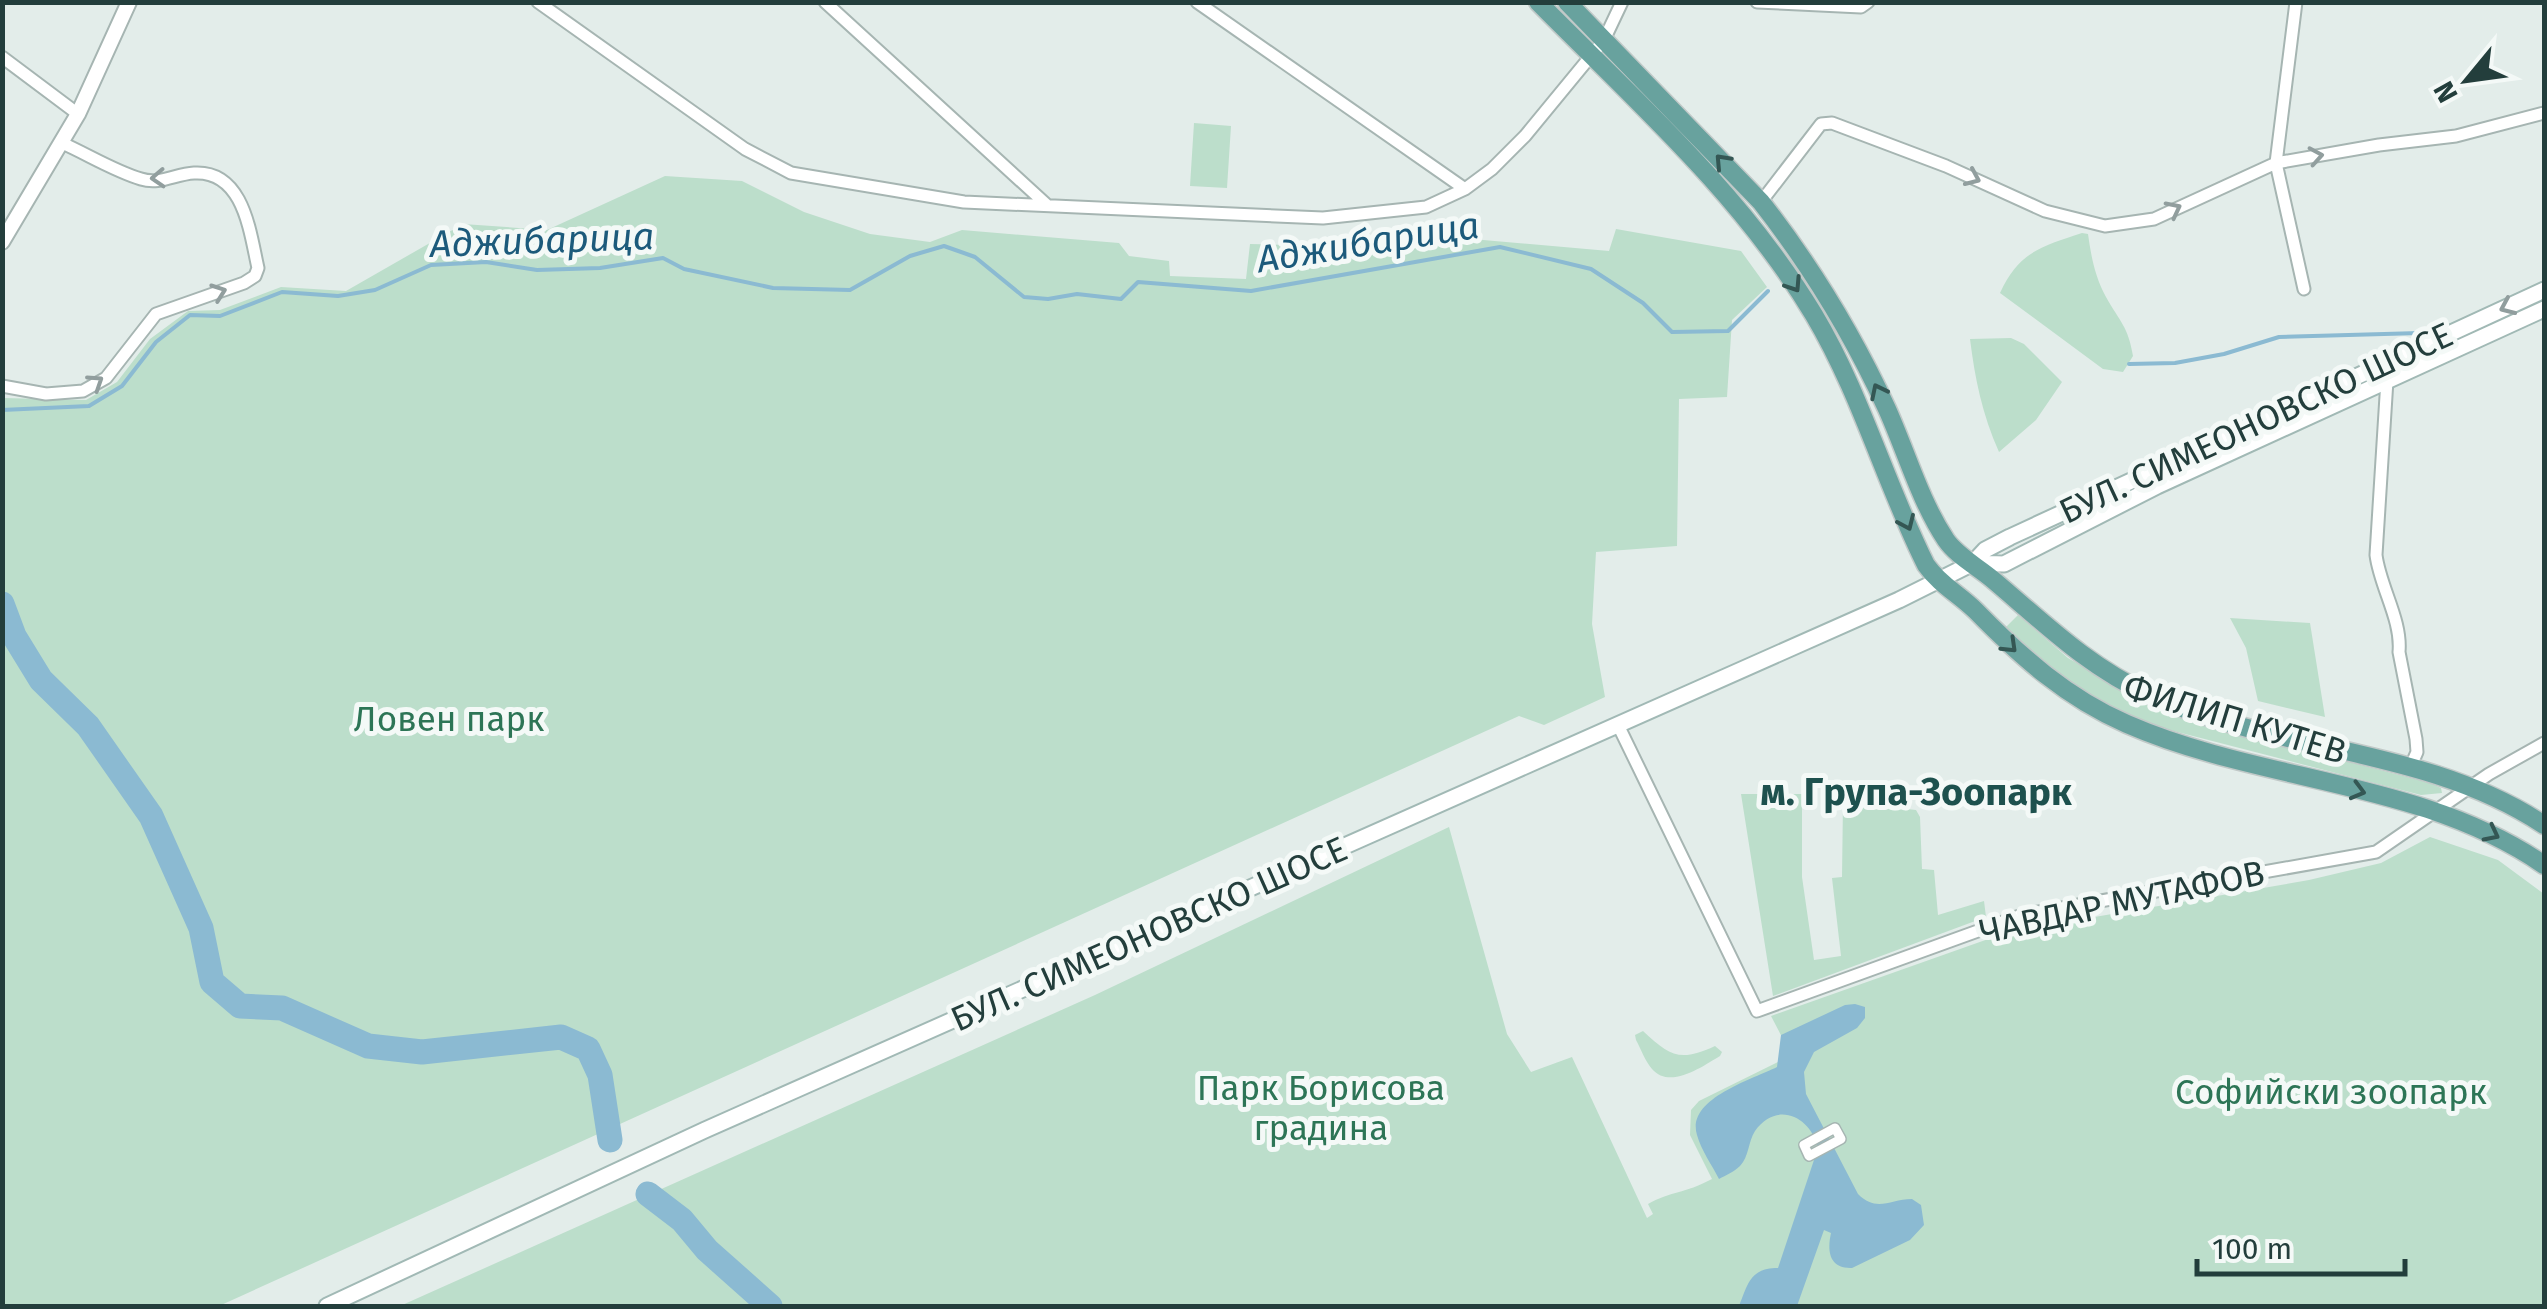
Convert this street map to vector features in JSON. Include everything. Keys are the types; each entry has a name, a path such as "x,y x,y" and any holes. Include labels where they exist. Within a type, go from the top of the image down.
{"main road":[{"path":"1538,2 1740,210 1778,260 1843,368 1919,551 1938,582"},
{"name":"ФИЛИП КУТЕВ","path":"1568,2 1760,202 1806,262 1877,388 1946,540 2083,657 2152,696 2231,722 2472,785 2544,825"},
{"name":"БУЛ. СИМЕОНОВСКО ШОСЕ","path":"326,1306 468,1244 705,1130 1938,582 2010,537 2544,290"},
{"name":"БУЛ. СИМЕОНОВСКО ШОСЕ","path":"1973,563 2004,564 2157,486 2544,308"},
{"name":"ФИЛИП КУТЕВ","path":"1938,582 1960,596 2045,677 2128,724 2190,747 2436,811 2482,829 2544,864"}],"street":[{"path":"2,242 78,114 129,2"},
{"path":"538,2 745,149 790,173 964,202 1324,218 1426,207 1465,189 1525,136 1604,40 1621,5"},
{"path":"825,2 1047,205"},
{"path":"1197,2 1465,189"},
{"path":"1758,2 1861,7 1868,2"},
{"path":"2296,2 2276,163 2304,290"},
{"path":"2,57 78,114"},
{"path":"1760,202 1822,124 1832,123 1946,166 2045,211 2105,226 2154,219 2276,163 2456,136 2544,113"},
{"path":"2,386 46,394 83,391 106,378 156,314 244,283 255,276 258,268 244,203 215,177 198,172 160,182 141,179 62,143"},
{"path":"2387,380 2376,555 2400,639 2399,652 2416,739 2417,752 2410,768"},
{"name":"ЧАВДАР МУТАФОВ","path":"1618,724 1757,1011 2022,915 2376,852 2472,785 2544,743"}],"green space":[{"path":"1194,123 1231,126 1227,188 1190,186"},
{"name":"Ловен парк","path":"665,176 742,181 804,212 870,234 930,242 962,230 1119,243 1129,256 1169,261 1170,276 1246,279 1250,244 1324,246 1426,235 1609,251 1616,229 1741,251 1767,287 1732,320 1727,397 1679,399 1677,546 1596,552 1592,624 1605,697 1544,725 1519,716 219,1306 3,1306 3,398 86,400 117,382 150,339 188,311 220,310 281,287 346,291 463,224 547,230"},
{"path":"2088,234 2099,282 2129,338 2133,356 2123,372 2103,369 2000,293 2015,268 2032,253"},
{"path":"2011,338 2024,344 2062,382 2036,420 1999,452 1980,396 1970,339"},
{"path":"2018,615 2068,658 2144,702 2188,720 2430,783 2441,788 2442,793 2421,795 2158,727 2105,705 2077,688 2005,628"},
{"path":"2230,618 2310,623 2325,717 2258,701 2246,648"},
{"path":"1741,794 1802,794 1802,877 1814,960 1841,956 1832,878 1842,877 1843,802 1916,810 1920,817 1922,869 1934,870 1938,915 1984,901 1986,917 1773,996"},
{"path":"1449,827 1507,1034 1531,1072 1572,1057 1647,1218 1653,1214 1648,1204 1712,1179 1690,1135 1691,1110 1699,1101 1778,1062 1783,1039 1771,1016 2008,932 2309,880 2381,863 2430,837 2498,860 2544,894 2544,1306 400,1306 1095,995"},
{"path":"1643,1031 1675,1054 1692,1054 1715,1046 1722,1052 1696,1070 1677,1077 1659,1075 1636,1040 1635,1035"}],"water":[{"path":"1855,1004 1865,1007 1865,1018 1857,1028 1814,1052 1804,1072 1806,1094 1858,1194 1878,1204 1912,1199 1921,1205 1924,1225 1910,1240 1852,1268 1844,1268 1831,1258 1831,1233 1824,1230 1797,1306 1739,1306 1756,1274 1778,1268 1818,1148 1801,1121 1792,1116 1773,1116 1755,1131 1740,1166 1719,1179 1699,1141 1696,1122 1701,1111 1723,1092 1777,1067 1781,1035"}],"waterway":[{"name":"Аджибарица","path":"2,410 89,406 122,386 156,342 190,315 220,316 282,292 338,296 375,290 431,265 486,262 537,270 600,268 663,258 684,269 773,288 850,290 910,256 944,246 975,257 1024,297 1048,299 1077,294 1121,299 1138,282 1251,291 1500,247 1591,269 1643,303 1672,332 1728,331 1768,291"},
{"name":"Аджибарица","path":"2129,364 2175,363 2224,354 2279,337 2420,333"},
{"path":"2,604 14,636 41,680 88,726 151,816 201,928 212,982 240,1006 282,1008 368,1046 422,1052 561,1037 588,1049 600,1075 610,1140"},
{"path":"648,1194 682,1220 707,1250 770,1306"}],"district":[{"name":"м. Група-Зоопарк","path":"1916,792"}],"park label":[{"name":"Софийски зоопарк","path":"2331,1092"},
{"name":"Парк Борисова градина","path":"1321,1108"}]}
